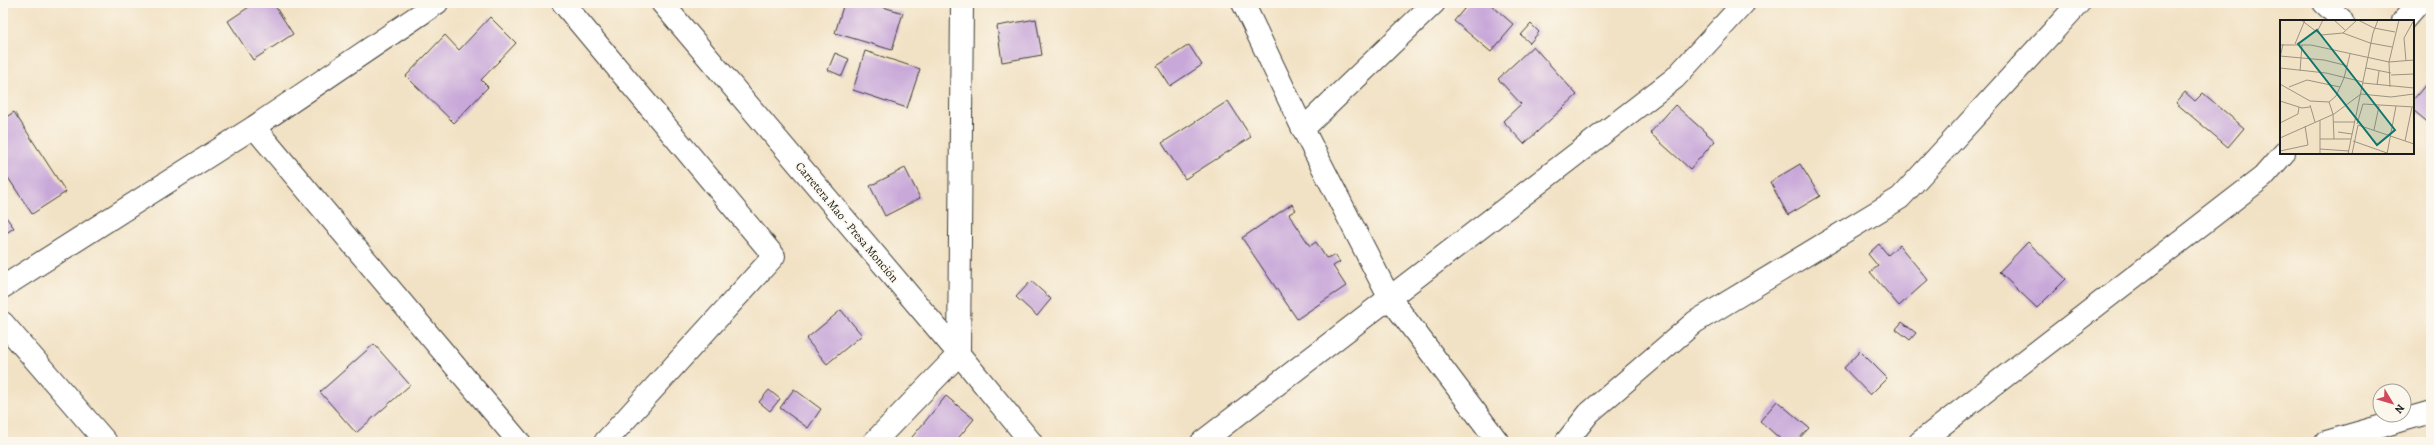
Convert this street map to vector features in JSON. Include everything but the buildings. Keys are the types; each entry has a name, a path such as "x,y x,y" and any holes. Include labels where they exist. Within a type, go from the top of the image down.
{"street":[{"path":"3,287 254,127 437,3"},
{"path":"563,3 774,256 605,442"},
{"name":"Carretera Mao - Presa Monción","path":"662,3 959,354 1030,442"},
{"path":"874,442 959,354 962,3"},
{"path":"1243,3 1303,129 1389,297 1498,442"},
{"path":"1303,129 1434,3"},
{"path":"1202,442 1675,78 1744,3"},
{"path":"1566,442 1589,413 1695,322 1900,198 2079,3"},
{"path":"2324,3 2342,20"},
{"path":"2404,20 2419,3"},
{"path":"254,127 519,442"},
{"path":"1920,442 2263,177 2283,154"},
{"path":"3,323 106,442"},
{"path":"2326,442 2392,433 2431,412"}]}
